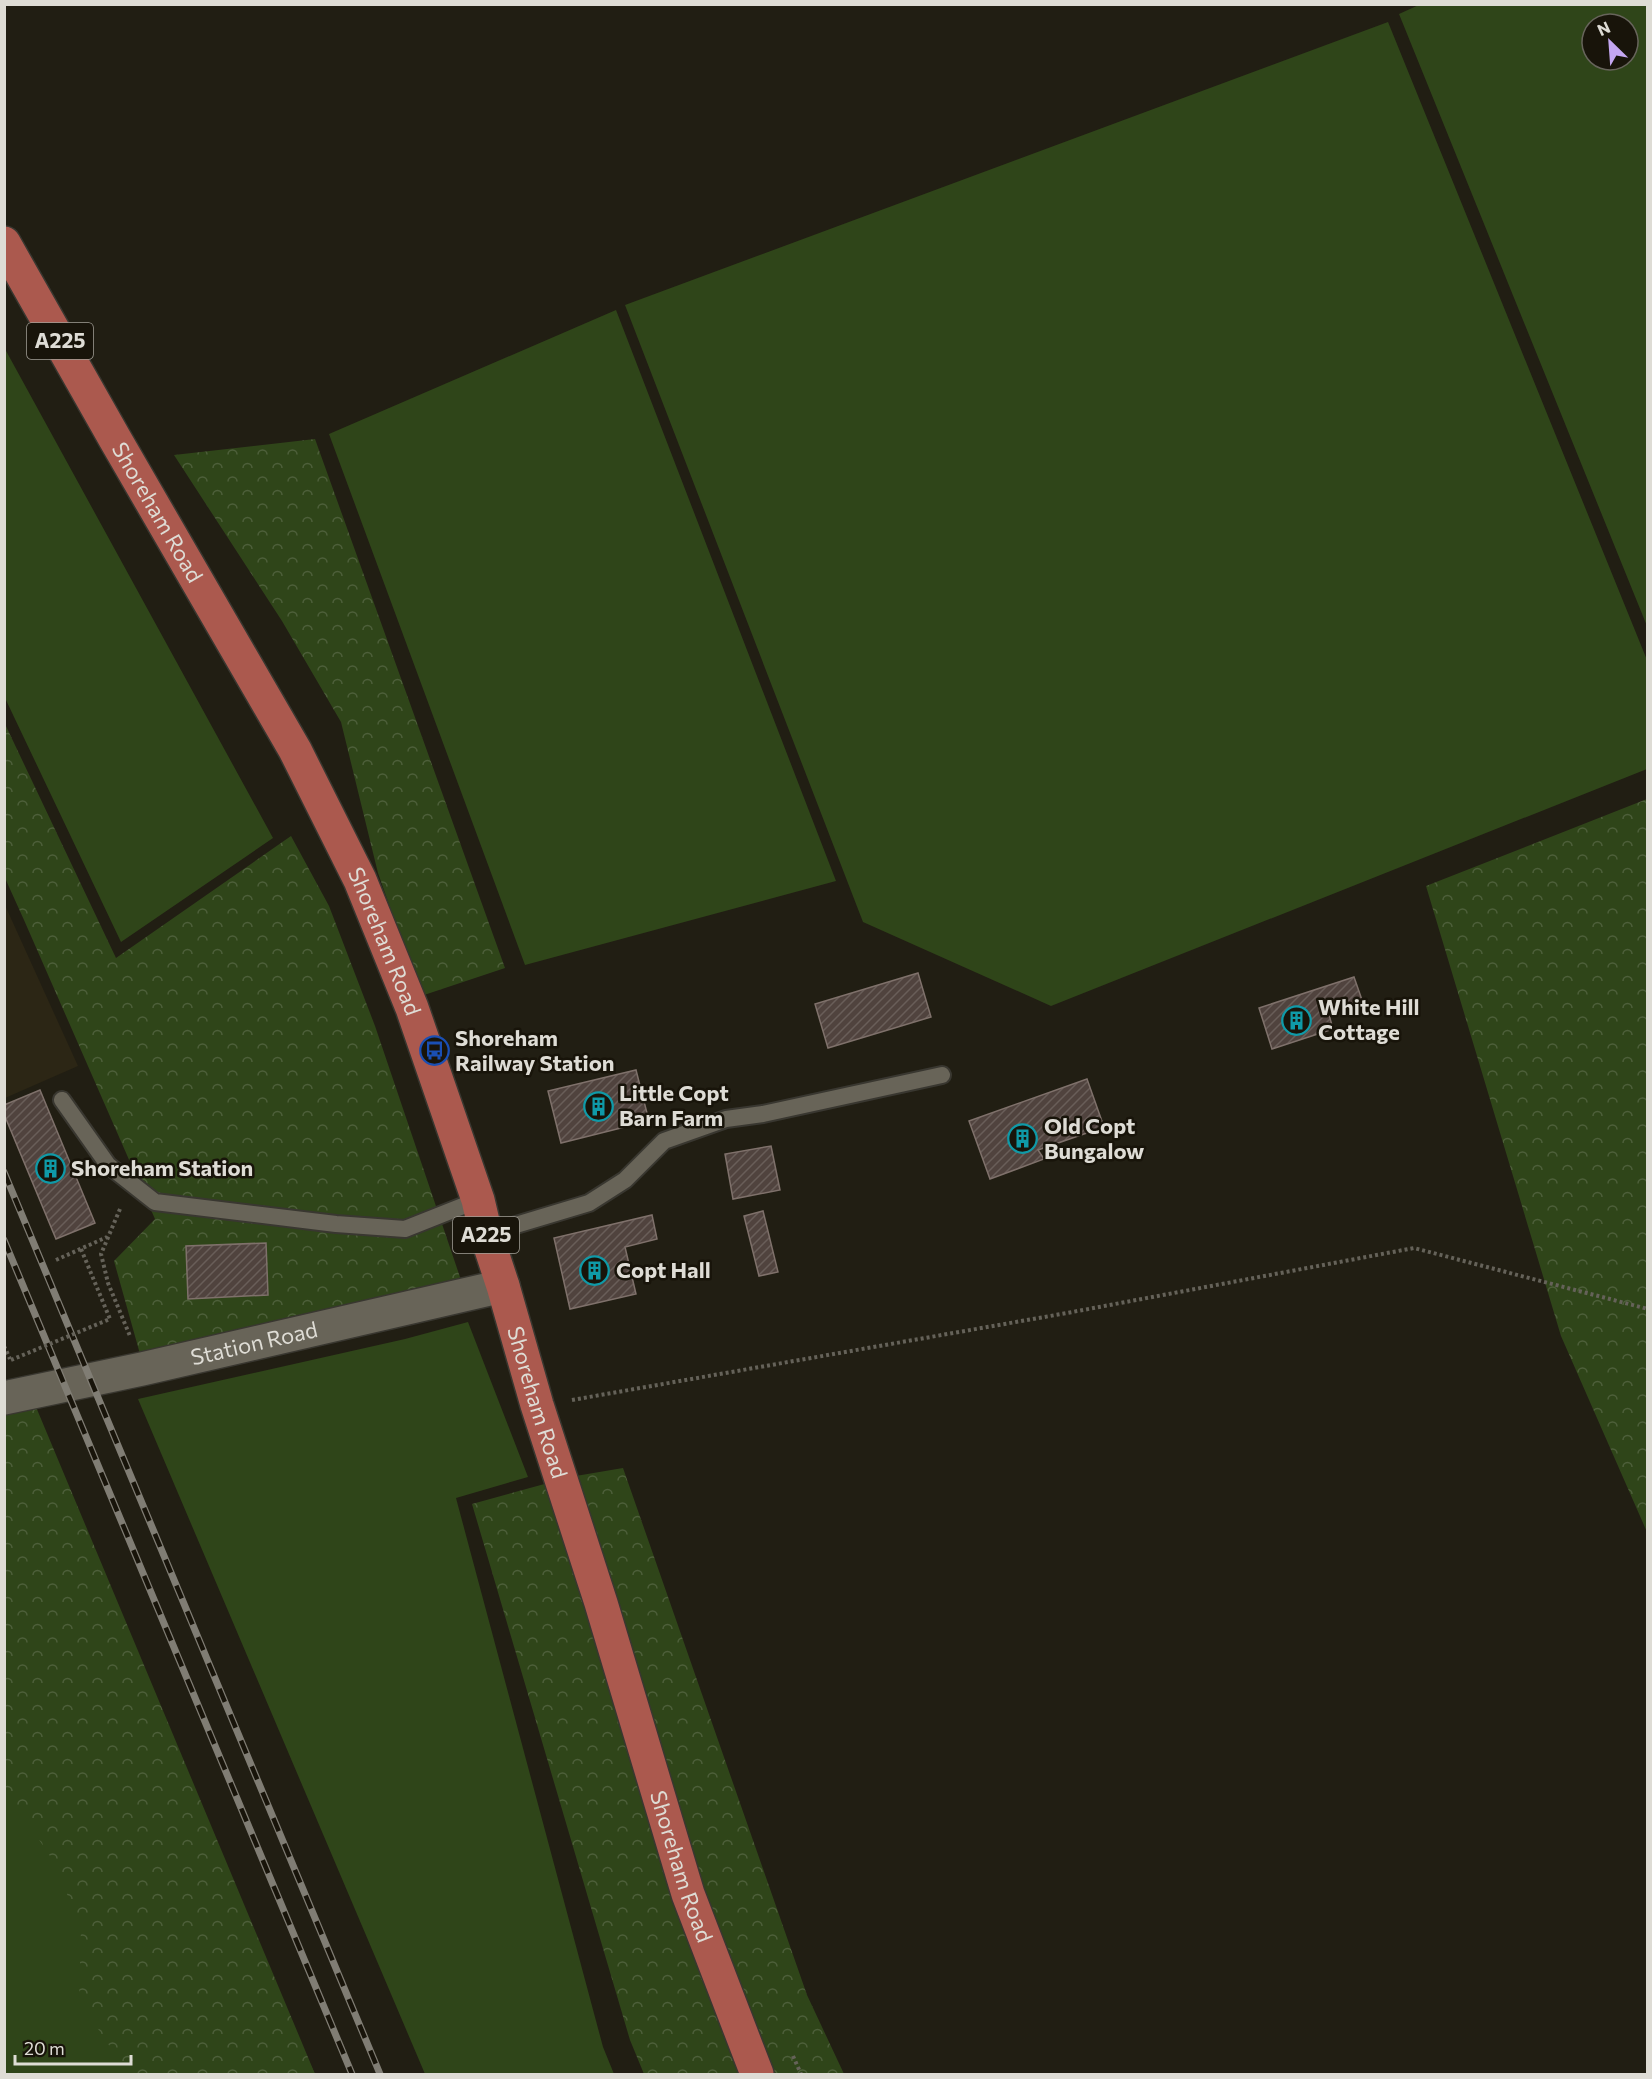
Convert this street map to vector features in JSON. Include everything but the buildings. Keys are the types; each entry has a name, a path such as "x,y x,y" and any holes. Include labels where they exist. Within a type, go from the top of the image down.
{"main road":[{"name":"Shoreham Road","path":"4,243 295,750 360,880 412,1008 478,1200 537,1405 602,1603 688,1894 757,2074"}],"street":[{"name":"Station Road","path":"4,1398 142,1369 503,1286"}],"lane":[{"path":"486,1234 589,1203 625,1180 664,1141 726,1119 763,1114 942,1075"},
{"path":"62,1100 108,1165 155,1202 336,1224 405,1229 478,1200"}],"path":[{"path":"130,1337 108,1283 101,1254 132,1183"},
{"path":"56,1260 82,1252 108,1237"},
{"path":"537,1405 1056,1315 1414,1248 1647,1310"},
{"path":"4,1346 10,1360 110,1319 82,1252"}],"shaded area":[{"path":"4,903 78,1066 5,1098 4,1098"}],"green space":[{"path":"1421,4 1647,5 1647,626 1399,14"},
{"path":"1388,22 1647,660 1647,769 1051,1006 863,922 625,305"},
{"path":"616,310 836,881 525,965 329,434"},
{"path":"5,349 273,838 121,942 5,698"},
{"path":"315,439 505,968 421,996 378,873 341,722 282,621 174,455"},
{"path":"5,724 116,958 291,836 329,906 375,1026 462,1283 140,1354 114,1261 155,1219 5,878"},
{"path":"1647,799 1647,1532 1561,1336 1426,886"},
{"path":"468,1322 528,1477 456,1498 603,2047 614,2074 425,2074 138,1399 405,1339"},
{"path":"36,1407 315,2074 128,2074 79,2000 81,1927 52,1859 5,1789 4,1414"},
{"path":"4,1414 315,2074 5,2074"},
{"path":"623,1468 807,1995 844,2074 644,2074 630,2040 472,1504 570,1477"}],"railway":[{"path":"4,1172 380,2074"},
{"path":"4,1240 352,2074"}],"place":[{"name":"White Hill Cottage","path":"1297,1020"},
{"name":"Shoreham Railway Station","path":"434,1051"},
{"name":"Little Copt Barn Farm","path":"598,1106"},
{"name":"Old Copt Bungalow","path":"1023,1139"},
{"name":"Shoreham Station","path":"50,1168"},
{"name":"Copt Hall","path":"595,1270"}]}
